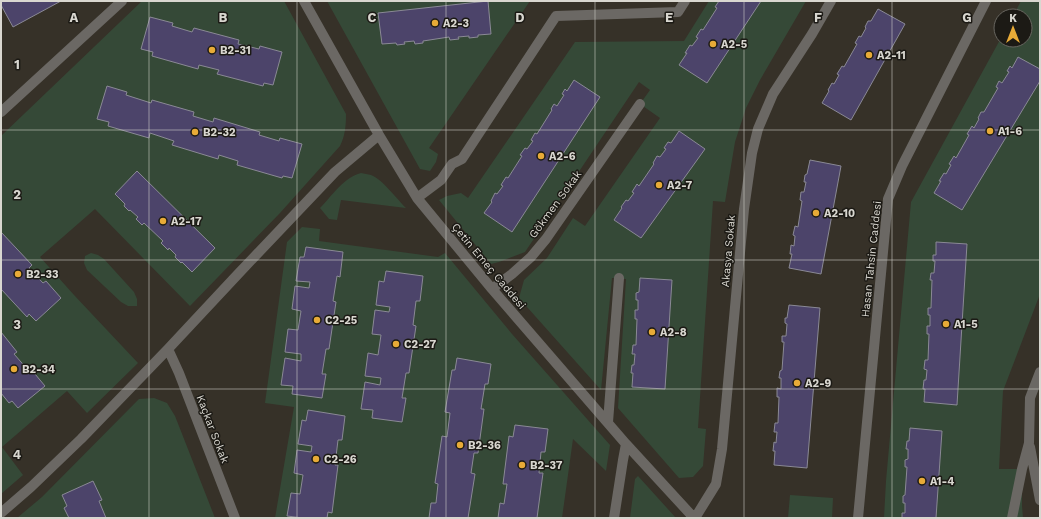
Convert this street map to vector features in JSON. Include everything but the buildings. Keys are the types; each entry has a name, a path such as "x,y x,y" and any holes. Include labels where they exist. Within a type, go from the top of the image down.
{"street":[{"path":"1,112 122,1"},
{"name":"Çetin Emeç Caddesi","path":"304,1 379,135 417,198 492,289 626,444 694,518"},
{"path":"417,198 441,180 452,164 462,159 556,16 678,12 685,1"},
{"name":"Akasya Sokak","path":"694,518 716,484 722,449 744,209 752,153 758,129 773,94 812,34 831,1"},
{"name":"Hasan Tahsin Caddesi","path":"858,518 888,199 902,166 986,1"},
{"name":"Gökmen Sokak","path":"492,289 531,257 546,239 640,104"},
{"path":"1,513 81,438 168,349 335,172 379,135"},
{"path":"608,422 619,278"},
{"name":"Kaçkar Sokak","path":"168,349 179,373 235,518"},
{"path":"1040,372 1030,398 1029,443 1040,500"},
{"path":"1012,518 1029,443"},
{"path":"614,518 626,444"}],"green space":[{"path":"142,1 284,1 346,114 343,138 340,146 280,213 190,306 95,209 40,257 138,363 87,413 67,391 2,447 23,475 1,494 1,136"},
{"path":"327,1 530,1 429,148 438,154 436,162 430,171 420,169"},
{"path":"709,1 806,1 760,80 746,108 735,142 725,202 713,201 698,428 706,429 703,466 693,477 679,478 618,408 626,279 612,278 601,390 519,298 524,280 547,258 573,218 585,226 660,118 640,104 650,90 639,82 525,252 491,264 439,200 447,196 461,193 468,198 575,42 684,41"},
{"path":"1021,1 1040,1 1040,294 1003,391 999,469 1022,469 1023,518 884,518 911,202 996,48 1033,48 1033,8 1017,8"},
{"path":"361,173 375,177 406,208 341,200 337,220 329,219 320,208 349,178"},
{"path":"302,227 320,229 319,241 438,257 445,253 512,334 610,445 606,471 573,439 562,518 275,518 294,407 265,403 287,242"},
{"path":"91,253 104,259 134,292 137,299 137,306 128,306 121,302 87,270 84,263 85,256"},
{"path":"154,398 167,403 175,416 215,518 17,518 42,497 139,399"},
{"path":"638,476 676,518 630,518 635,479"},
{"path":"790,495 833,498 832,518 788,518"}],"place":[{"name":"A2-3","path":"435,23"},
{"name":"A2-5","path":"713,44"},
{"name":"B2-31","path":"212,50"},
{"name":"A2-11","path":"869,55"},
{"name":"A1-6","path":"990,131"},
{"name":"B2-32","path":"195,132"},
{"name":"A2-6","path":"541,156"},
{"name":"A2-7","path":"659,185"},
{"name":"A2-10","path":"816,213"},
{"name":"A2-17","path":"163,221"},
{"name":"B2-33","path":"18,274"},
{"name":"C2-25","path":"317,320"},
{"name":"A1-5","path":"946,324"},
{"name":"A2-8","path":"652,332"},
{"name":"C2-27","path":"396,344"},
{"name":"B2-34","path":"14,369"},
{"name":"A2-9","path":"797,383"},
{"name":"B2-36","path":"460,445"},
{"name":"C2-26","path":"316,459"},
{"name":"B2-37","path":"522,465"},
{"name":"A1-4","path":"922,481"}]}
